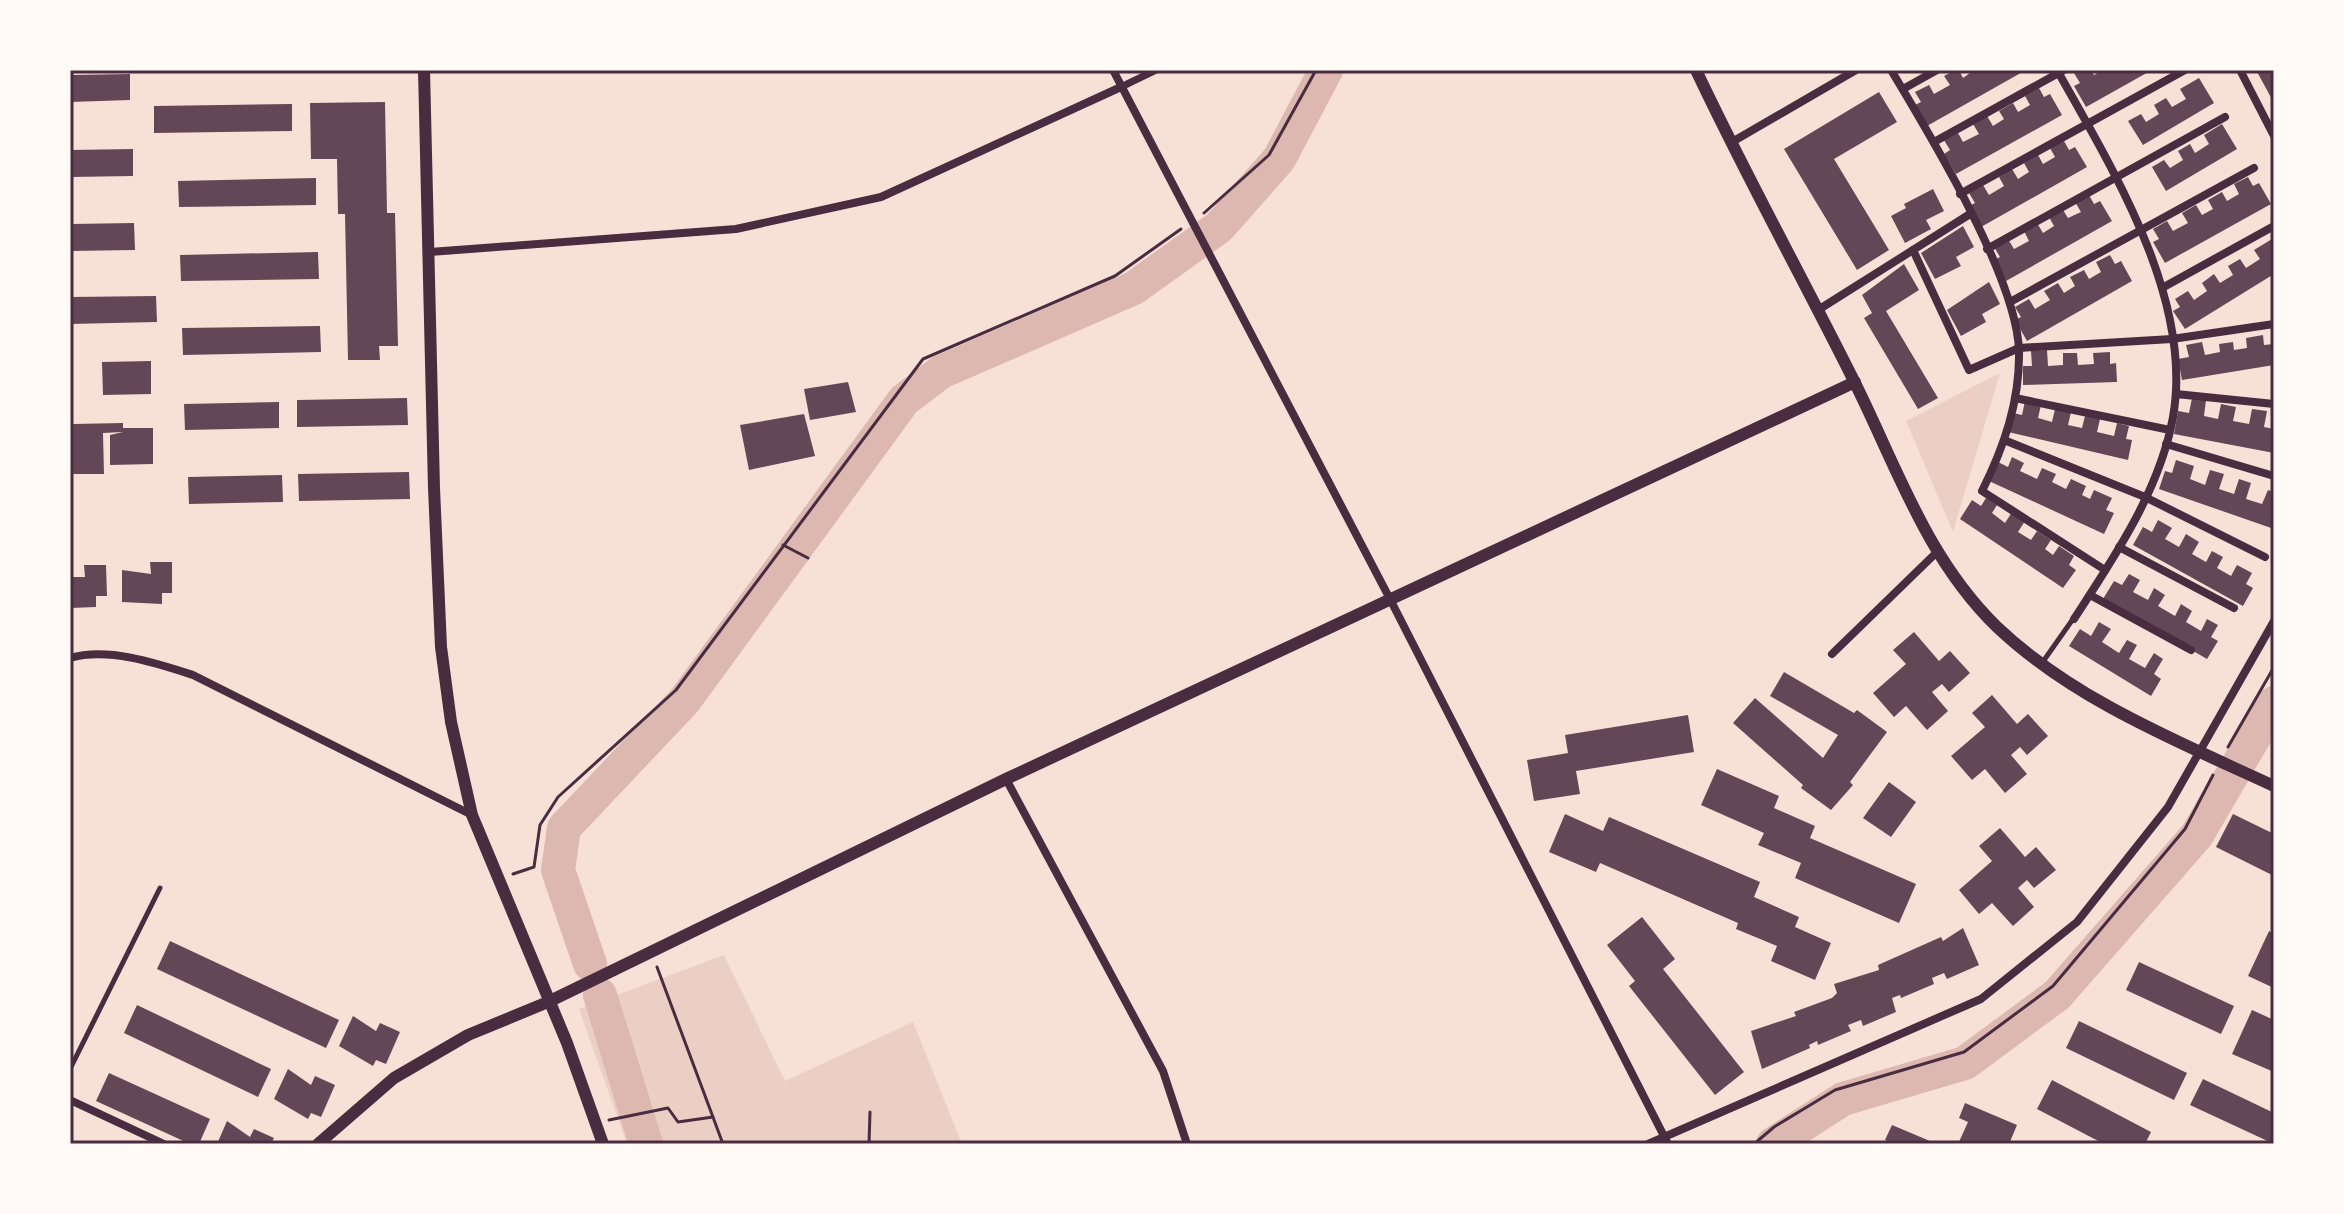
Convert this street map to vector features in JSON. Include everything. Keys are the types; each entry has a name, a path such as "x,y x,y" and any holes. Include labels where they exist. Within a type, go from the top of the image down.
{"street":[{"path":"424,70 441,647 451,722 472,815 567,1043 603,1144"},
{"path":"1113,70 1391,601 1666,1140"},
{"path":"430,252 736,229 881,197 1156,70"},
{"path":"1696,70 1855,382 1922,530 1996,626 2041,664 2114,709 2268,783"},
{"path":"1732,142 1856,70"},
{"path":"1891,70 1934,142 2010,302 2019,348 2015,398 2004,440 1982,491 2105,570"},
{"path":"1903,89 1937,70"},
{"path":"1960,194 2185,70"},
{"path":"2240,70 2274,136"},
{"path":"1934,142 2060,71 2140,231 2162,288 2172,339 2176,394 2170,430 2145,497 2119,547 2074,619"},
{"path":"1987,249 2225,117"},
{"path":"2010,302 2254,168"},
{"path":"1818,310 1970,214"},
{"path":"2162,288 2274,226"},
{"path":"1913,250 1969,370 2019,348 2172,339 2274,324"},
{"path":"318,1144 394,1078 468,1035 548,1002 1006,779 1855,382"},
{"path":"2176,394 2274,404"},
{"path":"2015,398 2170,430"},
{"path":"2004,440 2145,497 2265,557"},
{"path":"2166,444 2274,476"},
{"path":"2119,547 2234,608"},
{"path":"1832,654 1938,551"},
{"path":"2090,595 2191,650"},
{"path":"1648,1144 1666,1140 1981,999 2077,922 2168,807 2274,621"},
{"path":"70,658 82,655 119,657 154,662 193,675 472,815"},
{"path":"1006,779 1163,1071 1187,1144"},
{"path":"70,1100 164,1144"}],"lane":[{"path":"2041,664 2074,619"},
{"path":"70,1069 160,888"}],"path":[{"path":"498,879 534,867 540,825 558,797 676,690 923,359 1115,276 1193,222 1269,155 1316,70"},
{"path":"783,545 808,558"},
{"path":"2220,761 2274,667"},
{"path":"651,952 723,1144"},
{"path":"627,1116 668,1108 678,1122 713,1117"},
{"path":"869,1144 870,1112"}],"shaded area":[{"path":"2000,373 1953,532 1906,421"},
{"path":"724,955 785,1081 913,1022 962,1144 627,1144 579,1009"}],"building":[{"path":"1959,70 1963,78 1974,70 2026,70 1927,126 1915,105 1921,102 1915,92 1929,85 1934,94 1950,85 1944,76"},
{"path":"2091,70 2094,75 2103,70 2152,70 2086,107 2074,86 2080,83 2074,73"},
{"path":"2256,70 2274,70 2274,103"},
{"path":"130,74 130,100 70,102 70,75"},
{"path":"2199,78 2214,103 2143,145 2128,121 2141,114 2146,122 2159,114 2154,105 2166,98 2172,107 2186,99 2180,89"},
{"path":"2039,88 2044,97 2050,94 2062,115 1956,174 1944,154 1950,150 1944,140 1958,133 1963,142 1979,134 1973,124 1987,116 1993,126 2004,119 1999,111 2013,103 2018,112 2030,105 2025,96"},
{"path":"1879,92 1897,122 1834,159 1889,250 1857,270 1784,149"},
{"path":"385,102 387,213 395,213 398,346 379,346 380,360 348,360 345,214 338,214 337,159 311,159 310,103"},
{"path":"292,104 292,131 154,133 154,106"},
{"path":"2222,124 2237,149 2166,191 2152,167 2164,160 2170,168 2183,160 2178,151 2190,144 2195,153 2209,144 2204,135"},
{"path":"2064,141 2069,150 2075,147 2087,167 1981,227 1969,206 1975,203 1969,193 1983,185 1989,195 2004,186 1999,177 2012,169 2018,179 2029,172 2024,163 2038,155 2043,164 2055,157 2050,148"},
{"path":"133,149 133,176 70,177 70,150"},
{"path":"2248,177 2253,186 2259,183 2271,204 2165,263 2153,242 2159,239 2153,229 2167,221 2173,231 2188,223 2182,213 2196,205 2202,215 2213,209 2208,200 2222,192 2227,201 2239,194 2234,184"},
{"path":"316,178 316,205 179,207 178,181"},
{"path":"1933,189 1944,211 1926,220 1931,229 1905,243 1891,216 1906,208 1904,204"},
{"path":"2089,195 2094,204 2100,201 2112,221 2006,281 1994,260 2000,257 1994,247 2008,239 2014,249 2029,241 2024,231 2037,223 2043,233 2054,226 2049,217 2063,210 2068,218 2081,212 2075,202"},
{"path":"134,223 135,250 70,251 70,224"},
{"path":"1963,226 1974,247 1956,257 1961,266 1935,279 1921,253"},
{"path":"2272,239 2274,274 2185,329 2173,311 2180,307 2175,299 2188,291 2194,300 2207,291 2202,283 2214,274 2220,283 2233,275 2228,266 2240,259 2246,268 2260,259 2254,250"},
{"path":"318,252 319,279 181,281 180,255"},
{"path":"2110,255 2115,264 2121,261 2132,281 2027,341 2015,320 2021,317 2015,307 2029,299 2035,309 2050,300 2044,291 2058,283 2064,293 2075,286 2070,277 2084,270 2089,279 2101,272 2096,262"},
{"path":"1904,264 1919,290 1886,311 1938,398 1918,409 1864,318 1872,313 1862,295"},
{"path":"1989,282 2000,304 1982,314 1986,322 1961,336 1947,310"},
{"path":"156,296 157,322 70,324 70,297"},
{"path":"320,326 321,352 183,355 182,328"},
{"path":"2263,335 2264,345 2274,344 2274,365 2182,380 2178,359 2189,357 2186,345 2202,342 2205,355 2220,352 2219,344 2233,342 2234,350 2247,348 2246,338"},
{"path":"2047,350 2048,366 2063,365 2063,353 2077,353 2078,365 2094,364 2093,353 2110,352 2110,364 2116,363 2117,382 2023,385 2023,366 2032,366 2031,351"},
{"path":"151,361 151,394 103,395 102,362"},
{"path":"848,382 856,412 810,420 804,389"},
{"path":"407,398 408,425 297,427 297,400"},
{"path":"2192,398 2206,400 2204,416 2218,419 2221,404 2236,407 2233,421 2249,424 2252,409 2267,411 2264,427 2274,429 2274,453 2174,434 2178,411 2189,413"},
{"path":"2025,401 2041,405 2038,418 2052,422 2055,409 2071,412 2068,425 2082,428 2085,416 2100,419 2097,432 2114,436 2117,423 2129,426 2126,439 2132,440 2128,460 2008,432 2013,413 2022,415"},
{"path":"279,402 279,428 185,430 184,404"},
{"path":"804,414 815,456 749,470 740,425"},
{"path":"123,423 123,428 153,428 153,464 110,465 110,435 123,432 103,433 104,474 70,474 73,424"},
{"path":"2012,457 2024,463 2020,471 2037,479 2042,468 2056,474 2052,482 2066,489 2071,479 2086,486 2082,495 2090,499 2094,490 2112,498 2106,510 2114,513 2104,534 1989,481 1998,462 2008,467"},
{"path":"2176,460 2194,466 2190,479 2205,485 2210,470 2224,474 2219,489 2234,494 2239,479 2251,483 2246,499 2262,504 2268,490 2274,492 2274,529 2159,489 2165,471 2172,473"},
{"path":"409,472 410,499 299,501 298,474"},
{"path":"282,475 283,502 189,504 188,477"},
{"path":"1986,498 1997,505 1992,513 2005,523 2012,512 2025,521 2018,532 2031,540 2037,531 2051,540 2045,549 2053,555 2059,546 2074,556 2069,565 2076,570 2063,588 1960,519 1972,500 1981,506"},
{"path":"2158,520 2172,528 2165,539 2179,547 2186,534 2199,542 2192,554 2206,562 2212,551 2223,557 2217,568 2231,576 2237,565 2252,573 2246,584 2253,588 2243,606 2133,545 2143,527 2152,532"},
{"path":"150,562 172,562 172,593 162,593 162,604 122,602 122,570 151,574"},
{"path":"84,565 106,565 107,596 96,596 96,607 70,608 70,577 85,577"},
{"path":"2129,574 2140,580 2133,592 2148,600 2154,588 2165,595 2158,606 2175,616 2181,604 2192,611 2186,622 2201,631 2207,619 2218,625 2211,637 2218,641 2207,659 2103,599 2114,581 2122,585"},
{"path":"2099,622 2111,629 2102,642 2119,653 2127,640 2137,645 2129,659 2145,668 2154,653 2163,659 2154,674 2161,679 2151,696 2069,646 2080,629 2091,636"},
{"path":"1914,632 1939,661 1950,651 1970,673 1949,692 1942,684 1932,692 1948,711 1927,730 1906,706 1894,717 1873,693 1906,664 1893,650"},
{"path":"1784,672 1854,713 1857,710 1887,732 1850,782 1853,785 1831,810 1801,788 1803,785 1733,723 1755,698 1823,758 1838,735 1770,696"},
{"path":"1992,695 2017,724 2028,714 2048,736 2027,755 2020,747 2011,755 2027,774 2005,793 1985,769 1972,780 1951,756 1985,727 1972,713"},
{"path":"1688,715 1694,752 1576,771 1580,794 1534,801 1527,760 1568,753 1565,735"},
{"path":"1717,769 1779,796 1774,808 1815,826 1810,838 1916,884 1899,923 1795,878 1801,863 1758,845 1764,833 1701,805"},
{"path":"1889,782 1916,802 1891,837 1863,818"},
{"path":"1565,814 1603,831 1609,817 1760,882 1754,897 1799,917 1795,927 1831,943 1815,980 1771,961 1777,946 1736,929 1738,923 1600,863 1596,872 1549,852"},
{"path":"2233,814 2274,834 2274,876 2216,847"},
{"path":"2000,828 2025,857 2036,847 2056,870 2034,888 2027,880 2018,888 2034,907 2013,926 1992,903 1979,914 1959,890 1992,861 1979,846"},
{"path":"1642,917 1675,959 1663,969 1744,1072 1715,1095 1629,986 1635,981 1607,945"},
{"path":"1963,928 1979,965 1947,979 1944,973 1932,978 1934,984 1901,998 1900,995 1892,998 1896,1012 1863,1026 1861,1020 1848,1025 1851,1031 1818,1045 1817,1041 1809,1045 1810,1048 1762,1069 1751,1031 1796,1016 1794,1012 1832,998 1837,993 1834,984 1879,970 1878,965 1941,937 1943,941"},
{"path":"2269,931 2274,934 2274,988 2248,976"},
{"path":"170,941 339,1020 326,1048 157,969"},
{"path":"2139,962 2234,1006 2221,1034 2126,990"},
{"path":"137,1005 271,1069 258,1097 124,1033"},
{"path":"2252,1010 2274,1020 2274,1072 2232,1054"},
{"path":"353,1016 376,1031 380,1023 400,1032 386,1064 376,1060 373,1066 339,1046"},
{"path":"2079,1021 2187,1073 2174,1100 2066,1048"},
{"path":"288,1069 311,1085 315,1076 335,1085 321,1117 311,1113 308,1119 274,1099"},
{"path":"109,1073 210,1119 199,1144 190,1144 96,1101"},
{"path":"2203,1079 2274,1113 2274,1144 2190,1105"},
{"path":"2052,1080 2151,1132 2145,1144 2104,1144 2037,1109"},
{"path":"1965,1103 2017,1125 2009,1144 1958,1144 1968,1122 1959,1118"},
{"path":"227,1121 250,1137 254,1129 274,1138 271,1144 217,1144"},
{"path":"1892,1125 1937,1144 1895,1144 1885,1140"}],"waterway":[{"path":"590,964 558,870 564,828 685,700 904,400 941,372 1134,288 1219,227 1279,159 1326,70"},
{"path":"1773,1144 1843,1099 1965,1063 2057,995 2197,835 2274,703"},
{"path":"600,995 646,1144"}]}
